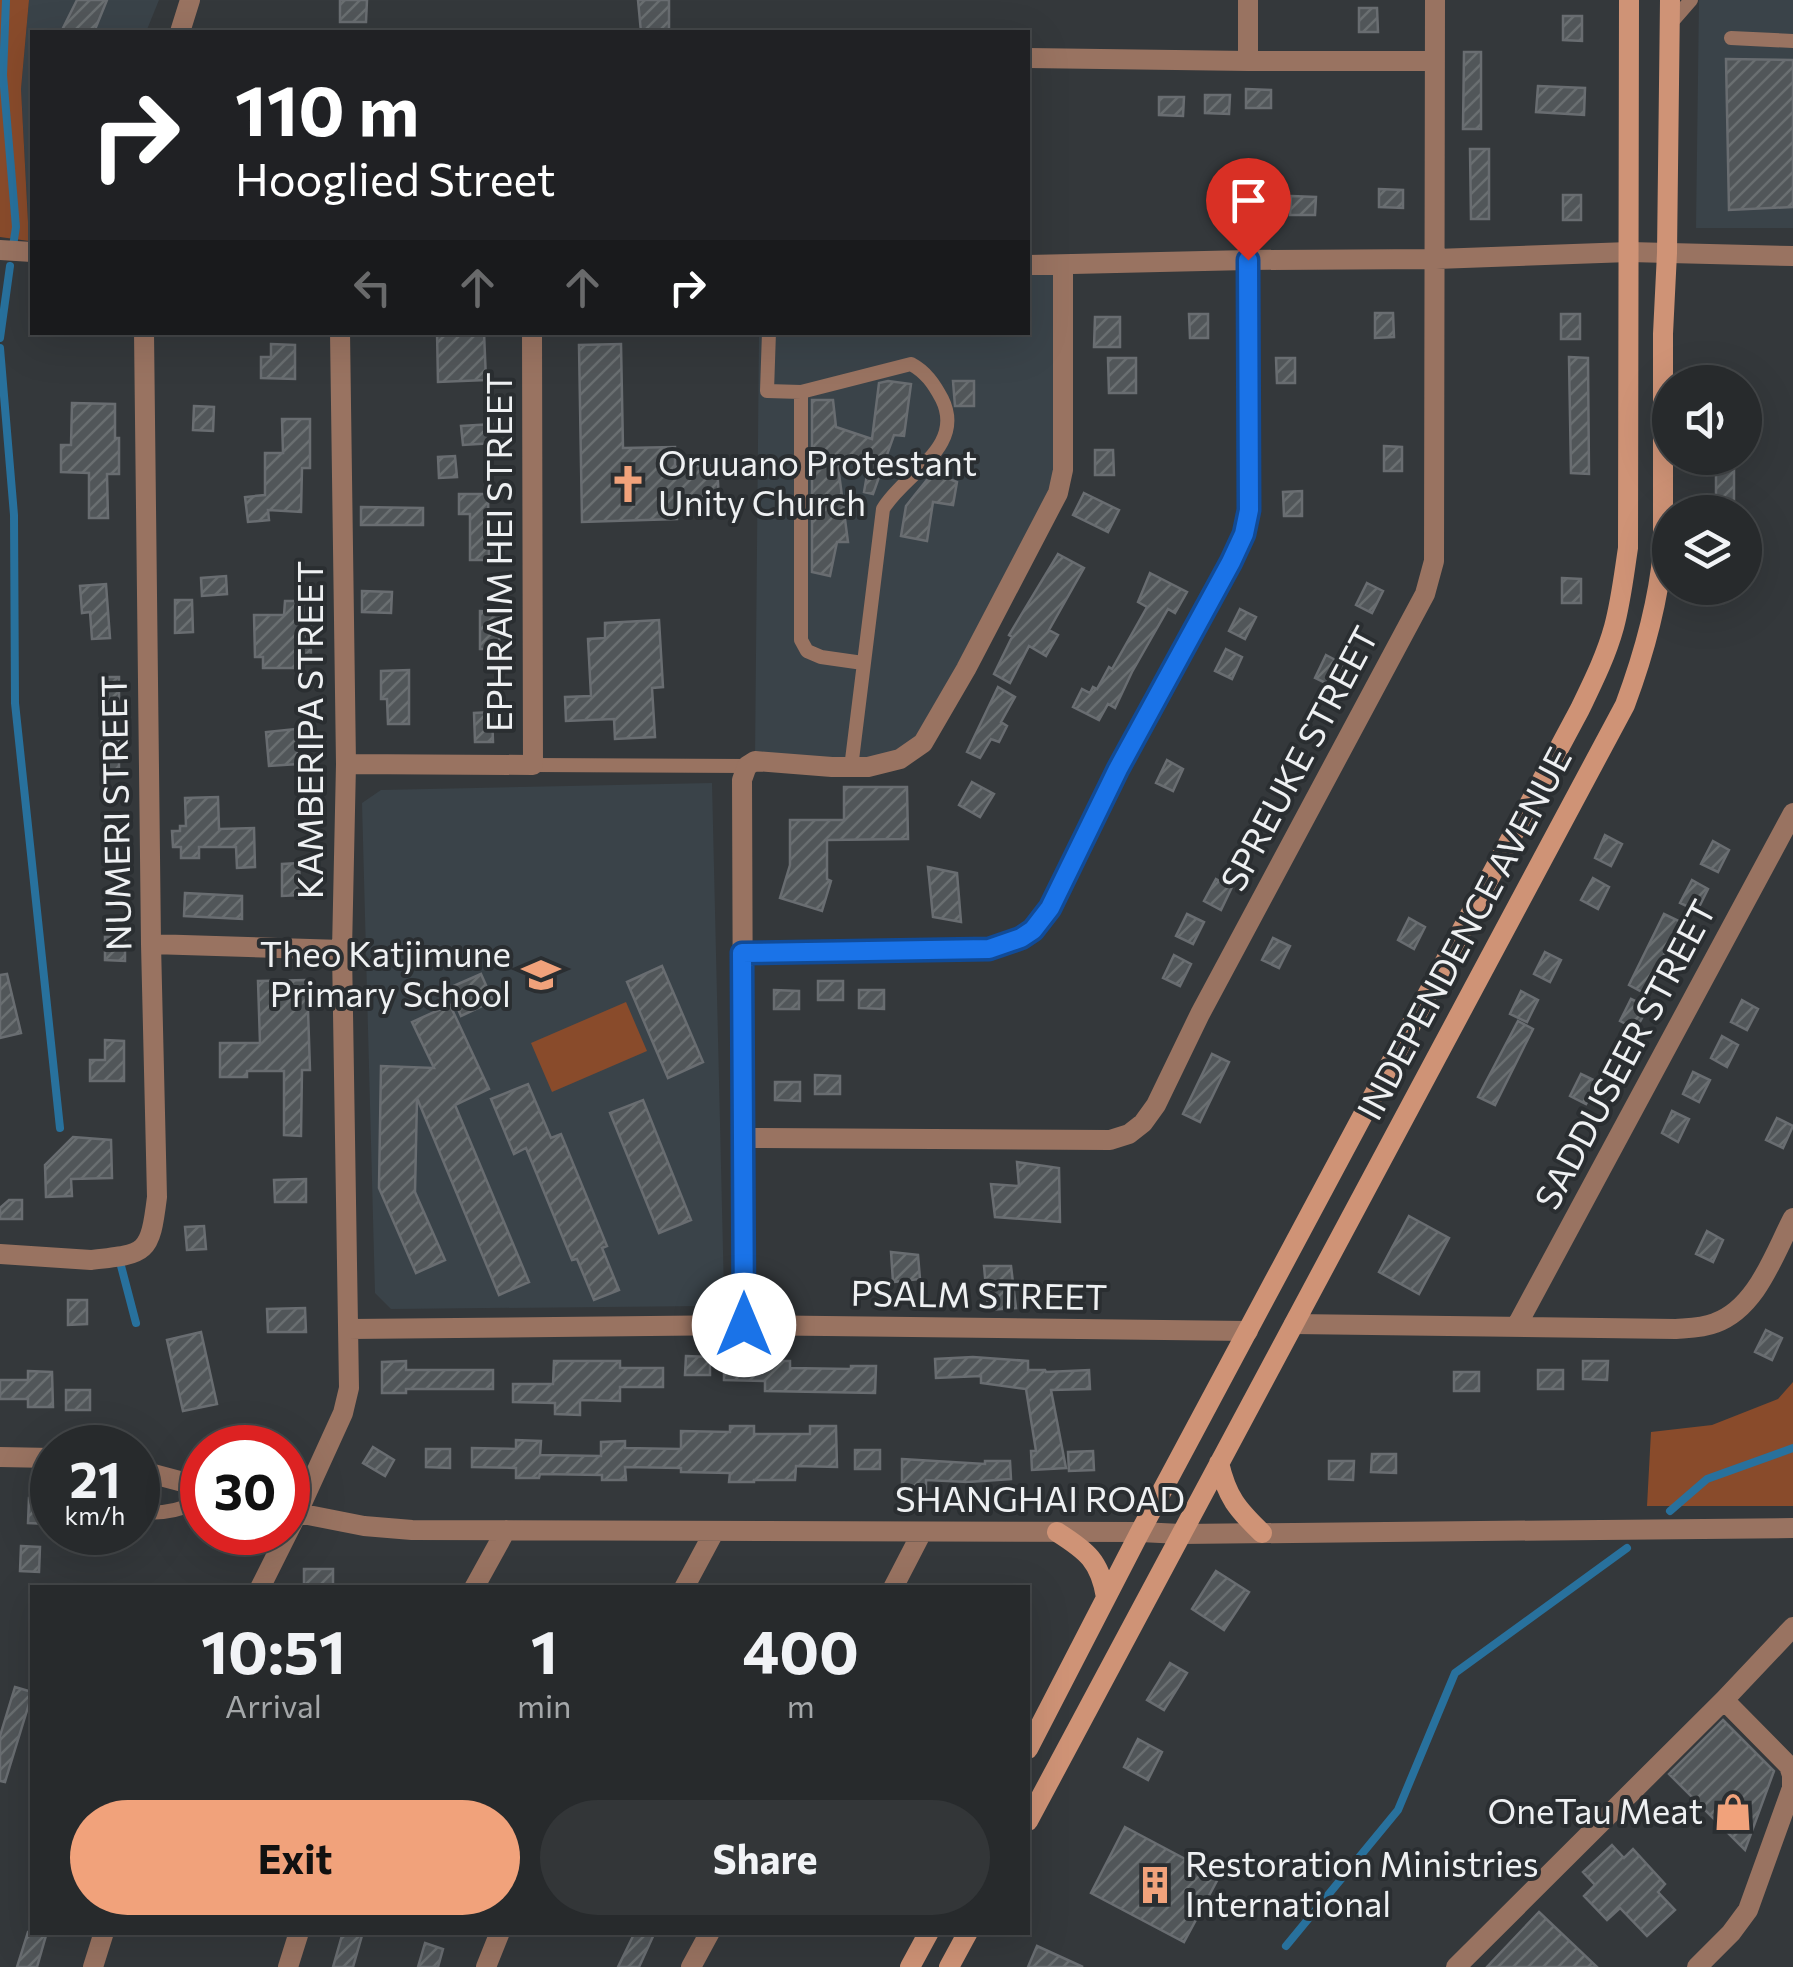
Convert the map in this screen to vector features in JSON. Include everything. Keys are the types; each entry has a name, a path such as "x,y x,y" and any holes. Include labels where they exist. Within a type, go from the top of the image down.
{"main road":[{"name":"INDEPENDENCE AVENUE","path":"1030,1745 1580,709 1614,628 1628,548 1629,0"},
{"name":"INDEPENDENCE AVENUE","path":"1030,1817 1625,704 1642,659 1664,551 1663,352 1670,0"},
{"path":"1220,1464 1233,1502 1262,1533"},
{"path":"1058,1532 1095,1561 1106,1597"},
{"path":"910,1967 926,1935"},
{"path":"949,1967 966,1935"}],"street":[{"path":"181,30 190,0"},
{"path":"1248,0 1248,61"},
{"name":"SPREUKE STREET","path":"744,1138 1110,1140 1129,1134 1156,1106 1200,1014 1429,584 1434,560 1435,0"},
{"path":"1030,58 1435,61"},
{"path":"0,250 30,252"},
{"path":"1030,265 1629,252 1793,256"},
{"path":"742,953 989,949 1021,938 1043,920 1118,769 1244,534 1249,510 1248,260"},
{"path":"744,1325 742,780 746,766 755,761 868,766 900,759 923,743 1058,493 1063,470 1063,265"},
{"name":"NUMERI STREET","path":"0,1254 104,1259 139,1252 148,1244 152,1230 157,1197 144,335"},
{"name":"KAMBERIPA STREET","path":"310,1476 347,1402 349,1388 342,950 346,764 340,335"},
{"name":"EPHRAIM HEI STREET","path":"346,764 532,765 532,335"},
{"name":"SADDUSEER STREET","path":"1516,1328 1793,812"},
{"path":"151,944 342,950"},
{"path":"1294,1324 1676,1329 1714,1324 1746,1303 1793,1218"},
{"name":"PSALM STREET","path":"350,1329 744,1325 1248,1332"},
{"path":"0,1457 30,1458"},
{"name":"SHANGHAI ROAD","path":"310,1515 385,1529 714,1532 1181,1534 1793,1528"},
{"path":"476,1585 506,1530"},
{"path":"686,1585 714,1532"},
{"path":"895,1585 922,1532"},
{"name":"KAMBERIPA STREET","path":"261,1585 274,1555"},
{"path":"1456,1967 1793,1627"},
{"path":"1697,1967 1748,1910 1792,1788 1789,1766 1724,1700"},
{"path":"93,1967 103,1935"},
{"path":"288,1967 298,1935"},
{"path":"486,1967 499,1935"},
{"path":"691,1967 708,1935"}],"lane":[{"path":"1671,23 1691,0"},
{"path":"1732,38 1793,41"},
{"path":"769,335 767,391 802,392 910,364 928,376 946,408 947,434 939,449 883,509 851,768"},
{"path":"802,392 801,640 807,651 821,657 864,663"},
{"path":"532,765 746,766"}],"shaded area":[{"path":"0,0 29,0 21,89 29,241 0,237"},
{"path":"29,0 159,0 147,30 30,30 30,241 21,89"},
{"path":"1699,0 1793,0 1793,228 1696,228"},
{"path":"1030,265 1063,265 1063,470 966,669 900,759 755,761 759,335 1030,335"},
{"name":"Theo Katjimune Primary School","path":"712,783 724,1293 704,1306 391,1309 375,1293 362,803 381,790"},
{"path":"626,1002 647,1051 552,1092 531,1043"},
{"path":"1793,1382 1793,1506 1647,1506 1651,1432 1712,1425 1778,1399"}],"building":[{"path":"77,0 107,0 95,30 62,30"},
{"path":"340,0 367,0 366,22 340,22"},
{"path":"638,0 669,0 669,30 641,30"},
{"path":"1359,8 1377,8 1378,32 1359,32"},
{"path":"1563,16 1582,16 1582,41 1563,40"},
{"path":"1464,52 1481,52 1481,129 1463,129"},
{"path":"1726,59 1793,60 1793,207 1729,210"},
{"path":"1538,86 1585,88 1584,115 1536,112"},
{"path":"1246,89 1271,90 1271,108 1246,108"},
{"path":"1205,95 1230,95 1229,114 1205,113"},
{"path":"1159,97 1184,97 1183,116 1159,115"},
{"path":"1470,149 1489,149 1489,219 1471,219"},
{"path":"1379,189 1403,190 1403,208 1379,207"},
{"path":"1563,195 1581,195 1581,220 1563,220"},
{"path":"1291,196 1316,197 1315,215 1290,215"},
{"path":"1375,313 1393,313 1394,337 1375,338"},
{"path":"1189,314 1208,314 1208,338 1190,338"},
{"path":"1561,314 1580,314 1580,339 1561,339"},
{"path":"1095,317 1120,317 1120,347 1094,347"},
{"path":"437,335 484,335 486,380 438,382"},
{"path":"271,344 295,345 295,379 261,378 261,357 271,357"},
{"path":"621,344 623,448 675,447 675,467 717,465 719,500 677,502 677,519 582,522 579,345"},
{"path":"1569,357 1588,358 1589,474 1571,473"},
{"path":"1108,358 1136,358 1136,393 1109,393"},
{"path":"1276,358 1295,358 1295,383 1277,383"},
{"path":"953,381 974,381 974,406 955,406"},
{"path":"879,383 911,384 904,436 894,435 873,494 864,492 868,469 837,458 848,542 837,542 830,576 812,572 812,400 833,400 836,427 872,439"},
{"path":"72,403 115,404 119,474 107,474 108,518 89,518 89,473 61,472 61,445 71,445"},
{"path":"194,406 214,407 213,431 193,430"},
{"path":"282,419 310,419 310,468 302,468 301,512 268,510 269,520 248,522 245,497 265,495 265,453 283,453"},
{"path":"493,424 494,443 463,445 461,426"},
{"path":"1384,446 1402,447 1402,471 1384,471"},
{"path":"1095,450 1113,450 1114,475 1095,475"},
{"path":"455,456 457,477 439,478 438,457"},
{"path":"938,466 937,474 957,482 953,505 933,502 927,541 901,536 906,506"},
{"path":"1716,475 1734,475 1734,495 1716,495"},
{"path":"1302,491 1302,516 1284,516 1283,492"},
{"path":"1084,493 1119,510 1108,532 1073,515"},
{"path":"459,494 488,494 489,560 470,560 470,514 459,514"},
{"path":"361,507 423,508 423,525 361,525"},
{"path":"1058,554 1084,568 1049,630 1058,635 1046,656 1029,646 1010,683 994,674 1012,637 1009,635"},
{"path":"1150,573 1187,592 1175,613 1168,609 1115,708 1108,704 1099,720 1073,707 1082,689 1090,693 1093,687 1097,689 1109,667 1112,669 1147,607 1138,602"},
{"path":"226,576 227,594 202,596 201,578"},
{"path":"1562,578 1581,579 1581,603 1562,603"},
{"path":"1367,583 1383,591 1372,613 1356,605"},
{"path":"106,584 110,638 92,639 90,612 82,613 80,586"},
{"path":"362,591 392,592 391,613 362,612"},
{"path":"175,600 192,600 193,632 175,633"},
{"path":"285,601 310,601 311,658 295,658 295,668 263,668 263,657 255,657 254,615 284,615"},
{"path":"1240,609 1256,617 1245,639 1229,631"},
{"path":"480,611 500,612 499,649 480,649"},
{"path":"659,620 663,687 652,688 655,737 615,739 614,719 566,721 565,697 591,696 588,639 605,638 605,623"},
{"path":"1226,649 1242,657 1232,679 1215,671"},
{"path":"1326,655 1343,664 1332,686 1315,678"},
{"path":"409,670 409,724 388,724 387,699 381,699 381,671"},
{"path":"100,677 119,677 119,699 100,699"},
{"path":"998,687 1015,697 1001,722 1007,726 999,742 991,739 980,758 967,752"},
{"path":"492,712 493,742 475,742 474,713"},
{"path":"295,729 298,764 269,766 266,732"},
{"path":"102,736 119,736 119,771 101,772"},
{"path":"1167,760 1183,769 1173,791 1156,783"},
{"path":"972,782 994,794 980,817 959,805"},
{"path":"844,787 907,787 908,839 827,840 827,879 831,881 822,911 780,898 790,865 790,820 844,820"},
{"path":"218,797 219,829 254,828 255,867 237,868 236,847 199,847 199,858 181,858 181,847 173,847 172,831 186,826 185,798"},
{"path":"1605,835 1622,844 1611,866 1595,858"},
{"path":"1713,841 1729,850 1718,872 1701,864"},
{"path":"299,863 300,895 282,896 282,864"},
{"path":"928,867 957,873 961,922 933,917"},
{"path":"1593,878 1609,887 1598,909 1581,900"},
{"path":"1216,879 1232,887 1221,910 1204,901"},
{"path":"1692,880 1708,889 1697,911 1680,903"},
{"path":"185,893 242,896 242,919 184,916"},
{"path":"1187,914 1204,922 1193,944 1176,936"},
{"path":"1664,914 1681,922 1644,993 1629,985"},
{"path":"1409,918 1425,927 1414,949 1398,940"},
{"path":"105,937 125,937 125,961 105,960"},
{"path":"1273,938 1290,946 1279,968 1262,960"},
{"path":"1545,952 1561,960 1550,982 1534,974"},
{"path":"1174,955 1191,964 1180,986 1163,978"},
{"path":"662,966 703,1062 668,1078 627,982"},
{"path":"7,974 21,1033 0,1038 0,975"},
{"path":"481,974 493,1001 461,1016 449,988"},
{"path":"307,980 310,1070 302,1070 301,1136 284,1135 284,1071 247,1071 247,1077 220,1077 220,1043 260,1043 258,981"},
{"path":"818,981 843,981 843,1000 818,1000"},
{"path":"774,990 799,991 799,1009 774,1009"},
{"path":"859,990 884,990 884,1009 859,1008"},
{"path":"1521,991 1538,1000 1527,1022 1510,1014"},
{"path":"1631,999 1648,1007 1636,1029 1620,1021"},
{"path":"1742,1000 1758,1009 1747,1030 1731,1022"},
{"path":"450,1005 489,1089 455,1105 529,1282 499,1295 417,1098 415,1192 445,1260 416,1273 379,1188 381,1066 434,1068 412,1022"},
{"path":"1518,1021 1533,1029 1495,1105 1478,1097"},
{"path":"1722,1036 1738,1045 1727,1067 1711,1058"},
{"path":"105,1040 124,1041 124,1081 90,1081 90,1060 105,1060"},
{"path":"1212,1054 1229,1062 1200,1122 1183,1114"},
{"path":"1693,1072 1710,1080 1699,1102 1683,1094"},
{"path":"1581,1074 1598,1082 1586,1104 1570,1096"},
{"path":"815,1075 840,1076 840,1094 815,1094"},
{"path":"775,1082 800,1082 800,1101 775,1100"},
{"path":"528,1084 551,1138 561,1134 607,1246 602,1248 619,1290 594,1300 577,1259 572,1260 526,1148 514,1154 491,1099"},
{"path":"643,1100 691,1220 659,1233 610,1113"},
{"path":"1672,1111 1689,1119 1678,1142 1662,1133"},
{"path":"1777,1118 1793,1126 1783,1148 1766,1140"},
{"path":"73,1137 111,1140 112,1178 71,1179 72,1196 46,1197 45,1165"},
{"path":"1017,1162 1059,1168 1060,1222 995,1217 991,1184 1019,1186"},
{"path":"306,1179 306,1202 275,1202 274,1180"},
{"path":"9,1200 22,1200 22,1219 0,1219 0,1208"},
{"path":"1409,1216 1449,1238 1419,1294 1379,1272"},
{"path":"204,1226 206,1249 187,1250 185,1227"},
{"path":"1707,1231 1723,1240 1713,1262 1696,1254"},
{"path":"891,1252 918,1255 920,1279 893,1282"},
{"path":"984,1266 1011,1266 1016,1308 988,1310"},
{"path":"68,1300 87,1300 87,1324 68,1325"},
{"path":"305,1308 306,1332 268,1332 267,1309"},
{"path":"1766,1330 1782,1338 1772,1360 1755,1352"},
{"path":"201,1332 217,1404 183,1411 167,1340"},
{"path":"686,1356 710,1357 710,1375 685,1375"},
{"path":"935,1359 1028,1361 1028,1370 1089,1370 1090,1389 1051,1390 1066,1468 1032,1470 1031,1451 1036,1451 1026,1389 981,1383 981,1376 936,1378"},
{"path":"406,1361 406,1370 493,1370 493,1389 406,1389 406,1393 382,1393 382,1362"},
{"path":"554,1361 620,1361 620,1368 663,1368 663,1387 620,1387 620,1401 580,1400 580,1415 555,1414 555,1403 513,1402 513,1384 553,1384"},
{"path":"724,1361 790,1361 790,1368 876,1366 875,1393 765,1391 765,1381 724,1380"},
{"path":"1583,1361 1608,1361 1607,1380 1583,1379"},
{"path":"1538,1370 1563,1370 1563,1389 1538,1389"},
{"path":"28,1371 52,1372 53,1407 28,1407 28,1399 0,1399 0,1380 28,1380"},
{"path":"1454,1372 1479,1372 1479,1391 1454,1391"},
{"path":"66,1390 90,1390 90,1410 66,1410"},
{"path":"730,1426 754,1426 754,1434 810,1434 810,1426 836,1426 837,1467 796,1466 795,1480 729,1482 730,1473 681,1472 681,1468 625,1467 626,1480 602,1480 602,1475 540,1474 539,1478 516,1478 516,1468 472,1467 472,1448 516,1449 516,1440 541,1441 540,1455 601,1456 601,1442 625,1441 625,1448 681,1449 681,1431 730,1432"},
{"path":"373,1447 394,1460 385,1476 363,1463"},
{"path":"426,1449 450,1449 450,1468 426,1467"},
{"path":"855,1450 880,1450 880,1469 855,1469"},
{"path":"1093,1451 1094,1470 1069,1471 1068,1452"},
{"path":"1372,1454 1396,1454 1396,1473 1371,1472"},
{"path":"902,1459 985,1464 1010,1461 1011,1479 926,1480 926,1492 902,1492"},
{"path":"1329,1461 1354,1461 1353,1480 1329,1479"},
{"path":"21,1546 30,1546 30,1555 40,1555 39,1572 20,1571"},
{"path":"304,1569 333,1569 333,1585 304,1585"},
{"path":"1216,1571 1249,1592 1224,1630 1192,1609"},
{"path":"1170,1663 1187,1673 1164,1710 1147,1700"},
{"path":"15,1687 30,1691 5,1782 0,1781 0,1736"},
{"name":"OneTau Meat","path":"1723,1720 1774,1771 1745,1850 1669,1774"},
{"path":"1138,1739 1162,1752 1148,1780 1124,1767"},
{"name":"Restoration Ministries International","path":"1125,1827 1219,1877 1184,1942 1091,1893"},
{"path":"1612,1845 1624,1858 1633,1849 1665,1884 1658,1892 1675,1910 1647,1936 1620,1908 1607,1920 1584,1896 1595,1885 1583,1872"},
{"path":"1539,1912 1597,1967 1487,1967"},
{"path":"28,1932 46,1935 37,1967 17,1967"},
{"path":"342,1935 362,1935 353,1967 333,1967"},
{"path":"634,1935 654,1935 639,1967 618,1967"},
{"path":"425,1943 443,1949 438,1967 418,1967"},
{"path":"1037,1946 1083,1967 1028,1967"}],"waterway":[{"path":"6,0 3,75 16,227 13,246"},
{"path":"0,338 10,266"},
{"path":"0,348 14,515 15,703 60,1128"},
{"path":"120,1262 136,1323"},
{"path":"1670,1511 1707,1479 1793,1448"},
{"path":"1286,1946 1398,1810 1455,1673 1627,1548"}],"place":[{"name":"Oruuano Protestant Unity Church","path":"628,484"},
{"name":"Theo Katjimune Primary School","path":"541,975"},
{"name":"OneTau Meat","path":"1733,1812"},
{"name":"Restoration Ministries International","path":"1155,1885"}],"route":[{"path":"744,1325 742,953 989,949 1021,938 1043,920 1118,769 1244,534 1249,510 1248,260"}]}
